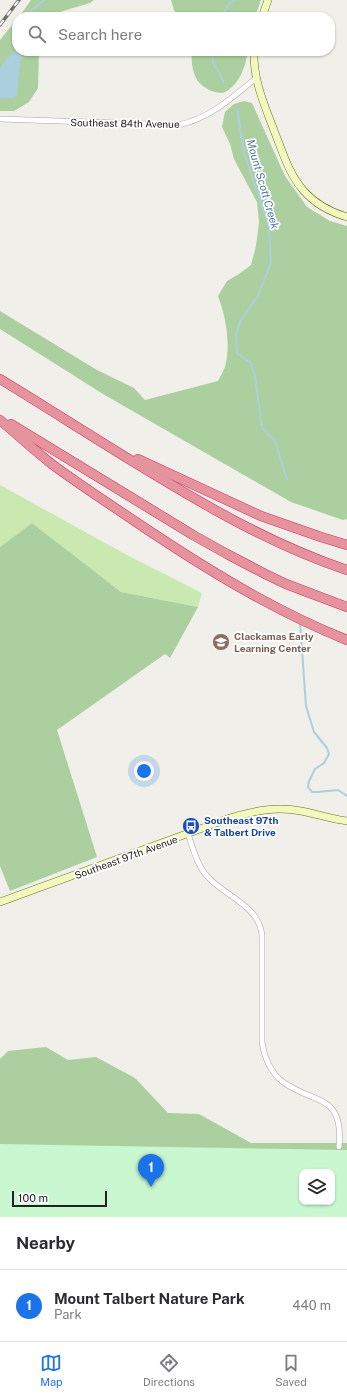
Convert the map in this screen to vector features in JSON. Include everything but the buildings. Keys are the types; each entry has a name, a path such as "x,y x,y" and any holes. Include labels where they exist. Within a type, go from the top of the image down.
{"highway":[{"path":"0,379 182,492 234,521 285,546 328,564 347,570"},
{"path":"0,417 227,554 286,584 347,607"},
{"path":"0,420 52,465 207,569 251,595 300,620 347,640"},
{"path":"99,441 261,516 322,538 347,545"}],"street":[{"path":"264,12 268,0"},
{"path":"254,56 256,78 261,97 286,163 296,180 311,198 323,207 347,217"},
{"name":"Southeast 84th Avenue","path":"0,119 178,125 191,122 211,113 256,78"},
{"name":"Southeast 97th Avenue","path":"0,902 236,816 266,809 286,809 300,810 324,817 347,821"},
{"path":"188,834 200,866 206,875 214,884 251,911 257,918 260,925 262,934 262,1042 266,1060 277,1077 293,1088 321,1100 329,1106 338,1121 340,1131 339,1147"}],"green space":[{"path":"31,0 94,0 90,3 61,12 23,12"},
{"path":"171,0 261,0 257,12 175,12"},
{"path":"12,25 12,56 39,56 38,88 29,102 14,111 0,111 0,40"},
{"path":"192,56 247,56 239,79 232,88 223,93 214,92 201,85 196,78"},
{"path":"244,101 252,103 285,176 307,207 330,221 347,226 347,519 343,520 291,502 103,394 0,329 0,311 97,370 134,388 145,400 218,381 225,367 228,340 218,296 227,281 251,265 256,246 259,222 257,202 234,159 230,144 222,127 225,112 234,104"},
{"path":"0,485 127,555 202,593 198,607 121,592 32,523 0,547"},
{"path":"32,523 121,592 198,607 170,658 165,654 57,730 97,857 10,891 0,866 0,547"},
{"path":"46,1047 68,1060 96,1057 135,1078 168,1113 199,1114 251,1143 347,1143 347,1217 0,1217 0,1059 8,1051"},
{"path":"0,1144 347,1150 347,1217 0,1217"}],"water":[{"path":"12,54 12,56 22,56 20,63 17,96 13,98 0,98 0,68 5,60"}],"waterway":[{"path":"31,12 44,0"},
{"name":"Mount Scott Creek","path":"224,12 230,3 235,0"},
{"name":"Mount Scott Creek","path":"212,56 213,63 224,83"},
{"name":"Mount Scott Creek","path":"237,109 244,153 269,227 271,262 258,296 240,321 236,336 237,353 251,363 255,376 262,428 275,441 287,479"},
{"name":"Mount Scott Creek","path":"300,622 306,706 314,732 327,748 329,754 324,763 315,769 309,781 308,787 312,792 338,790 347,796"}],"railway":[{"path":"0,25 19,0"}],"place":[{"name":"Clackamas Early Learning Center","path":"221,642"},
{"name":"Southeast 97th & Talbert Drive","path":"191,826"},
{"name":"Mount Talbert Nature Park","path":"151,1187"}]}
